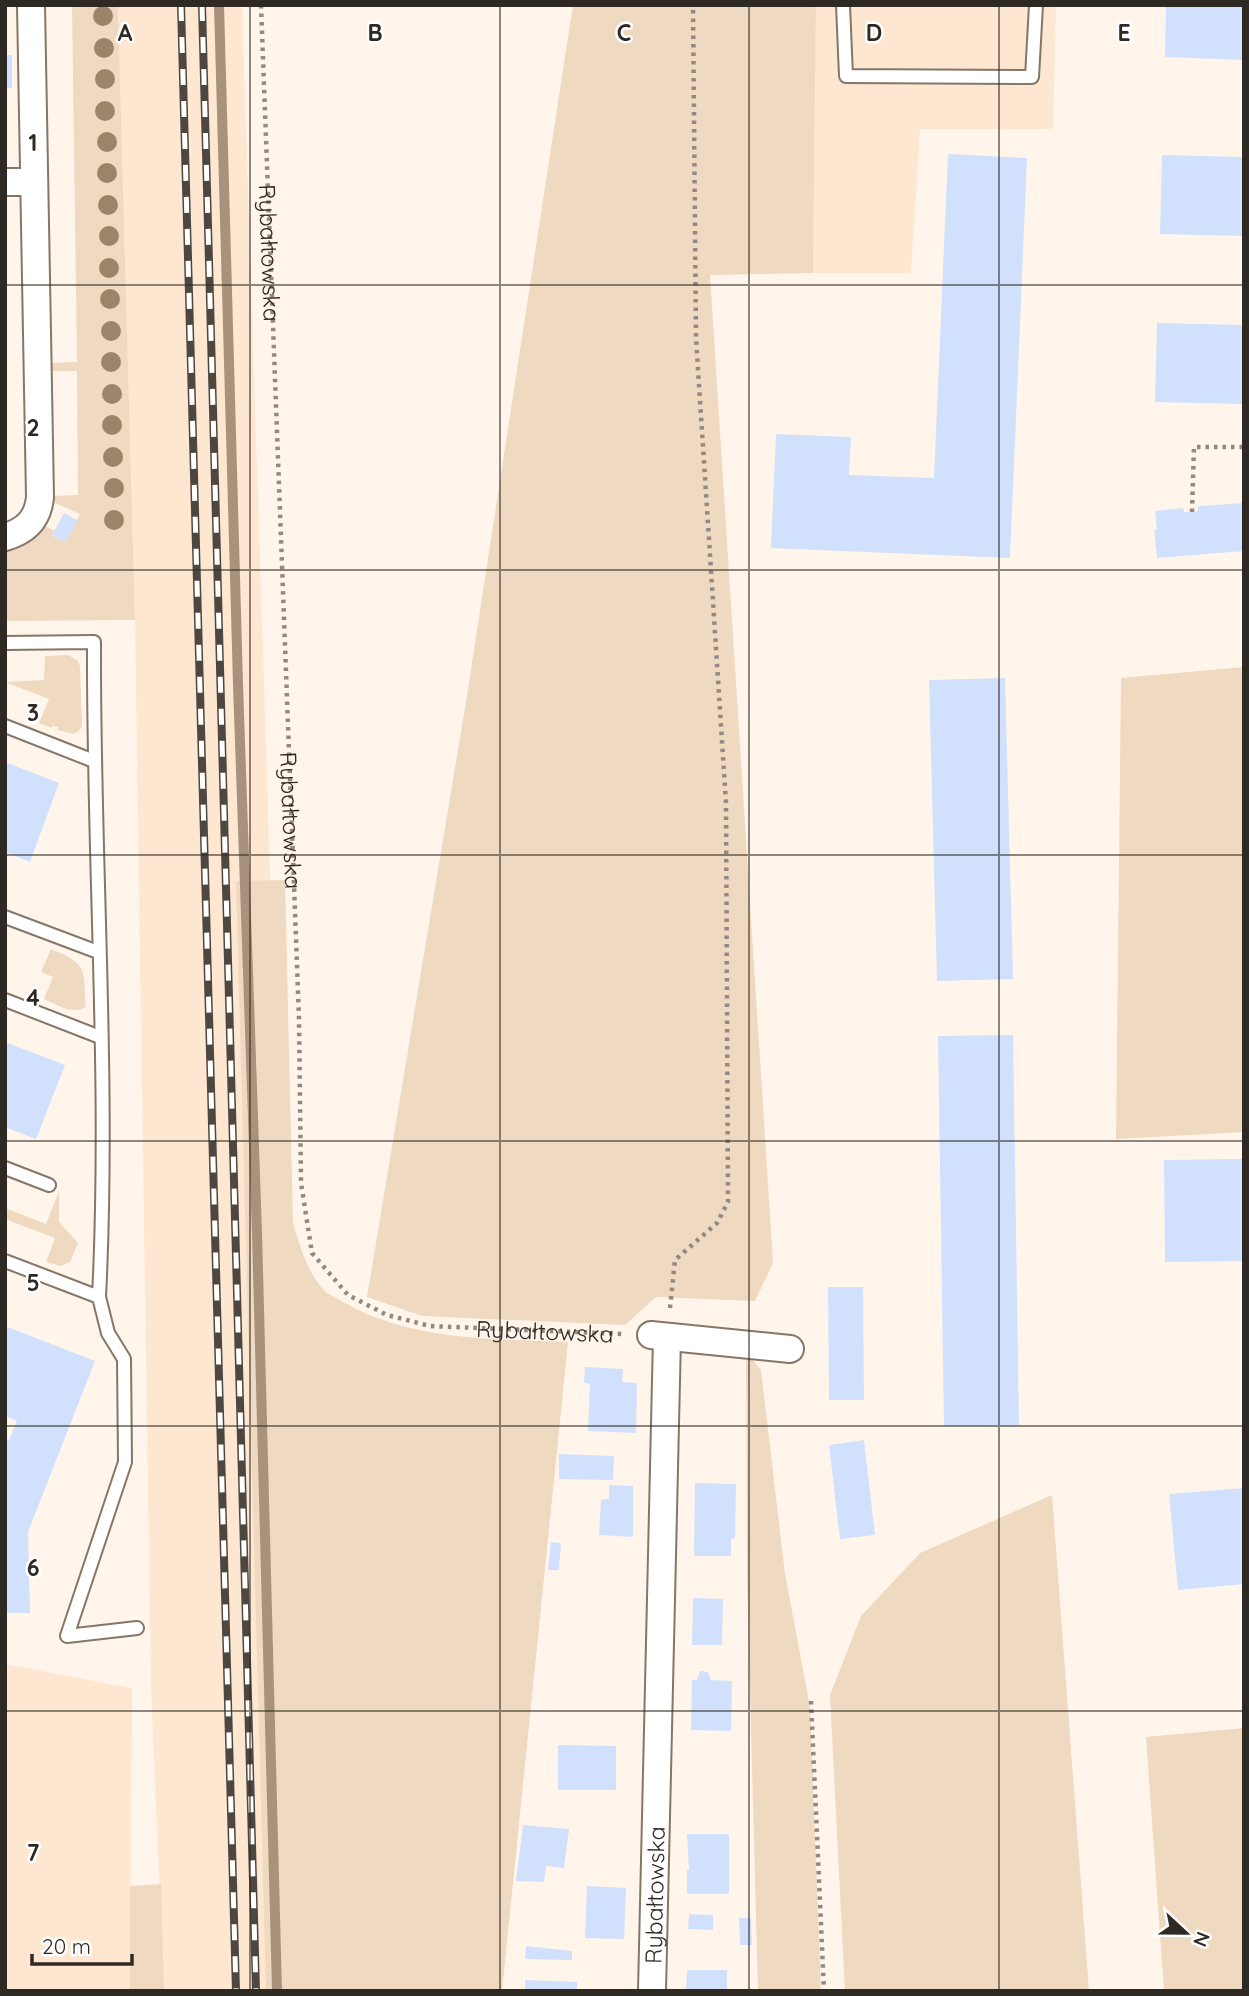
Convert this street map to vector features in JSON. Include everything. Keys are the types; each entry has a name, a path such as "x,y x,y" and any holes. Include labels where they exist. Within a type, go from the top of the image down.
{"street":[{"path":"5,537 23,530 31,523 37,513 40,497 31,5"},
{"path":"5,182 34,182"},
{"path":"659,1336 790,1349"},
{"name":"Rybałtowska","path":"652,1991 659,1336"}],"lane":[{"path":"843,5 846,76 1032,78 1035,5"},
{"path":"5,643 94,642 93,761 103,1204 99,1297 108,1333 124,1359 125,1462 67,1636 137,1628"},
{"path":"5,726 93,761"},
{"path":"5,917 98,952"},
{"path":"5,1000 100,1037"},
{"path":"5,1168 49,1185"},
{"path":"5,1261 99,1297"}],"path":[{"name":"Rybałtowska","path":"261,5 299,1018 300,1183 312,1253 348,1296 387,1315 430,1326 659,1336"},
{"path":"659,1336 676,1260 717,1223 728,1202 726,803 696,338 693,5"},
{"path":"1192,512 1194,447 1244,447"},
{"path":"811,1701 824,1991"}],"shaded area":[{"path":"72,5 118,5 135,620 5,621 5,549 35,538 45,526 54,530 53,536 65,542 80,514 53,502 53,496 78,495 77,371 52,371 51,363 77,362"},
{"path":"118,5 242,5 270,872 294,1991 164,1991 151,1688 135,620"},
{"path":"573,5 816,5 813,273 710,275 773,1263 755,1301 656,1297 625,1325 422,1316 367,1297 466,702"},
{"path":"816,5 1056,5 1053,129 920,129 911,273 813,273"},
{"path":"68,655 77,660 80,666 82,726 73,734 39,723 49,699 5,682 44,680 45,656"},
{"path":"1244,667 1244,1132 1116,1139 1121,678"},
{"path":"285,880 293,1223 313,1275 332,1296 372,1316 399,1325 455,1336 568,1342 502,1991 266,1991 236,881"},
{"path":"51,949 72,959 82,969 86,1007 70,1010 44,999 53,977 41,972"},
{"path":"59,1191 59,1222 78,1243 70,1262 61,1266 46,1262 55,1238 5,1219 5,1208 46,1224"},
{"path":"746,1352 761,1370 785,1574 810,1707 821,1991 758,1991 747,1578"},
{"path":"1052,1495 1089,1991 845,1991 830,1695 861,1616 920,1553"},
{"path":"5,1664 132,1688 130,1991 5,1991"},
{"path":"1244,1728 1244,1991 1164,1991 1146,1737"},
{"path":"161,1884 164,1991 130,1991 130,1886"}],"building":[{"path":"1166,5 1244,5 1244,60 1165,57"},
{"path":"5,55 12,55 12,88 5,88"},
{"path":"948,154 1027,158 1010,558 771,548 776,434 851,437 849,475 934,478"},
{"path":"1162,155 1244,157 1244,236 1160,234"},
{"path":"1157,323 1244,325 1244,404 1155,402"},
{"path":"1244,503 1244,551 1157,558 1155,511 1183,508 1184,512 1192,512 1198,511 1201,506"},
{"path":"64,513 77,520 65,542 52,535"},
{"path":"1005,678 1013,979 937,981 929,680"},
{"path":"5,762 59,783 30,862 5,852"},
{"path":"1013,1035 1019,1425 944,1426 938,1036"},
{"path":"5,1042 65,1065 36,1139 5,1127"},
{"path":"1244,1159 1244,1261 1165,1262 1164,1160"},
{"path":"828,1287 863,1287 864,1400 829,1400"},
{"path":"5,1326 95,1361 28,1532 30,1613 5,1613 5,1439 9,1440 17,1421 5,1416"},
{"path":"585,1367 623,1369 622,1382 637,1383 636,1433 588,1431 590,1384 584,1383"},
{"path":"864,1440 875,1535 840,1539 829,1445"},
{"path":"559,1454 614,1456 613,1480 559,1479"},
{"path":"695,1483 736,1484 735,1538 731,1539 731,1556 694,1556"},
{"path":"609,1485 633,1486 633,1537 599,1535 601,1500 609,1499"},
{"path":"1244,1488 1244,1584 1178,1590 1169,1494"},
{"path":"551,1542 561,1543 559,1570 548,1570"},
{"path":"693,1598 723,1599 722,1645 692,1645"},
{"path":"700,1671 708,1672 711,1680 732,1681 731,1731 691,1730 692,1680 697,1680"},
{"path":"558,1745 616,1746 616,1790 558,1790"},
{"path":"523,1825 569,1829 564,1868 546,1866 544,1882 516,1881"},
{"path":"687,1834 729,1834 729,1894 687,1894"},
{"path":"587,1886 626,1888 624,1939 585,1938"},
{"path":"689,1914 713,1915 713,1930 688,1929"},
{"path":"739,1918 751,1918 752,1945 740,1945"},
{"path":"526,1946 572,1951 572,1960 525,1959"},
{"path":"687,1970 727,1970 727,1991 686,1991"},
{"path":"525,1980 577,1982 577,1991 525,1991"}],"waterway":[{"path":"219,5 257,1233 277,1991"}],"railway":[{"path":"181,5 236,1991"},
{"path":"202,5 256,1991"}]}
